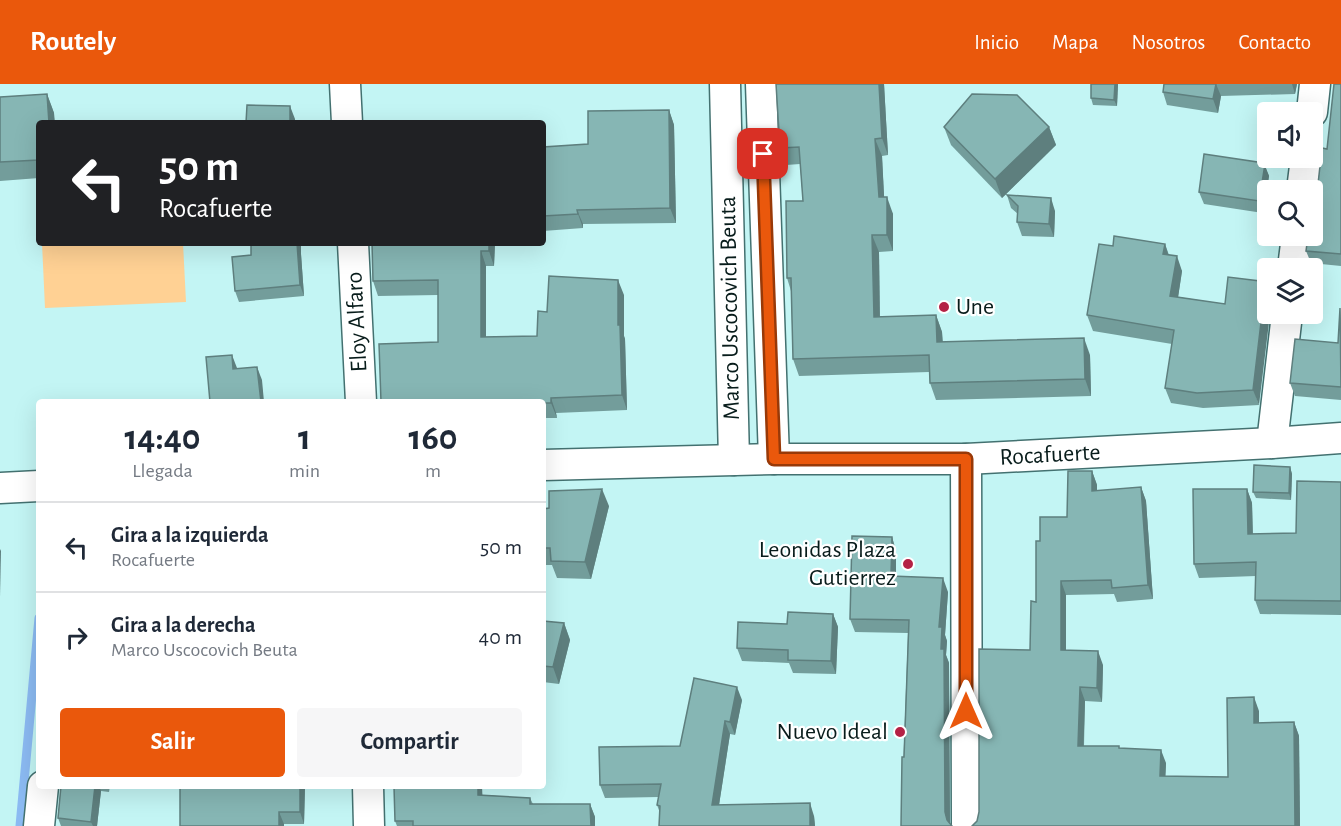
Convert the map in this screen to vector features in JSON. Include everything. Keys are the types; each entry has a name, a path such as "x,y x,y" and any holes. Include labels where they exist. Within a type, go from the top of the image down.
{"street":[{"path":"345,84 347,120"},
{"name":"Marco Uscocovich Beuta","path":"725,84 734,460"},
{"name":"Marco Uscocovich Beuta","path":"761,84 774,459"},
{"path":"1313,102 1315,84"},
{"name":"Eloy Alfaro","path":"353,246 360,399"},
{"path":"1272,443 1286,324"},
{"name":"Rocafuerte","path":"546,465 774,459 966,459 1341,438"},
{"path":"966,459 967,826"},
{"path":"0,488 36,486"},
{"path":"39,826 43,789"},
{"path":"368,789 369,826"}],"shaded area":[{"path":"42,246 183,246 186,302 45,308"}],"building":[{"path":"776,84 879,84 882,138 875,139 879,197 887,197 887,235 872,235 874,317 936,315 937,342 1084,338 1085,379 930,383 929,355 793,359 791,278 787,278 786,201 803,201 799,147 780,148"},
{"path":"1091,84 1115,84 1114,100 1091,98"},
{"path":"1164,84 1216,84 1213,99 1163,92"},
{"path":"1334,84 1341,84 1341,254 1306,251 1307,246 1323,246 1323,180 1318,180 1320,168 1323,168 1323,148 1327,149"},
{"path":"47,94 49,120 36,120 36,160 0,162 0,97"},
{"path":"972,94 1017,95 1049,127 995,179 944,127"},
{"path":"247,105 290,106 290,120 246,120"},
{"path":"669,110 670,208 577,210 578,214 546,216 546,147 588,144 588,111"},
{"path":"1204,154 1257,162 1257,168 1264,168 1262,180 1257,180 1257,201 1199,192"},
{"path":"1007,195 1051,198 1049,224 1017,222 1018,206"},
{"path":"1114,236 1165,244 1163,254 1177,256 1170,296 1225,304 1228,277 1257,281 1257,324 1261,324 1253,390 1197,393 1165,388 1174,330 1087,315 1099,244 1113,246"},
{"path":"251,246 297,246 300,285 235,291 232,257 251,255"},
{"path":"372,246 489,246 489,251 481,251 481,337 537,336 538,311 547,312 549,276 618,280 622,395 551,398 551,403 546,403 546,399 381,399 379,344 438,342 438,280 373,281"},
{"path":"1340,308 1341,387 1290,383 1295,339 1338,343"},
{"path":"232,355 233,369 257,367 261,399 210,399 206,357"},
{"path":"1254,465 1290,467 1289,493 1253,492"},
{"path":"1068,471 1092,471 1092,491 1141,487 1148,585 1112,588 1111,580 1061,581 1061,650 1098,651 1097,688 1080,687 1078,746 1119,746 1119,748 1161,750 1160,776 1228,777 1227,698 1254,697 1254,723 1294,722 1295,826 972,826 977,821 979,812 979,649 1030,650 1031,601 1036,602 1036,541 1040,541 1040,517 1067,517"},
{"path":"1297,481 1341,482 1341,601 1255,600 1256,562 1194,564 1193,489 1247,489 1248,534 1296,533"},
{"path":"602,489 585,562 551,561 550,548 546,548 546,508 549,508 549,491"},
{"path":"852,536 892,537 891,576 943,578 939,627 942,627 941,649 944,649 945,812 952,826 901,826 909,620 850,619"},
{"path":"788,612 833,614 831,661 788,660 788,650 737,648 738,622 787,624"},
{"path":"546,621 564,623 553,667 546,666"},
{"path":"694,678 737,687 730,722 725,721 712,805 810,803 810,826 659,826 660,806 657,805 661,784 600,785 599,747 680,746"},
{"path":"61,789 95,789 91,822 58,818"},
{"path":"180,789 300,789 300,812 279,812 279,826 180,826"},
{"path":"394,789 478,789 478,795 530,798 530,804 590,804 591,826 413,826 413,821 395,821"}],"waterway":[{"path":"20,826 36,651"}],"place":[{"name":"Une","path":"944,307"},
{"name":"Leonidas Plaza Gutierrez","path":"908,564"},
{"name":"Nuevo Ideal","path":"900,732"}],"route":[{"path":"763,154 774,459 966,459 966,711"}]}
